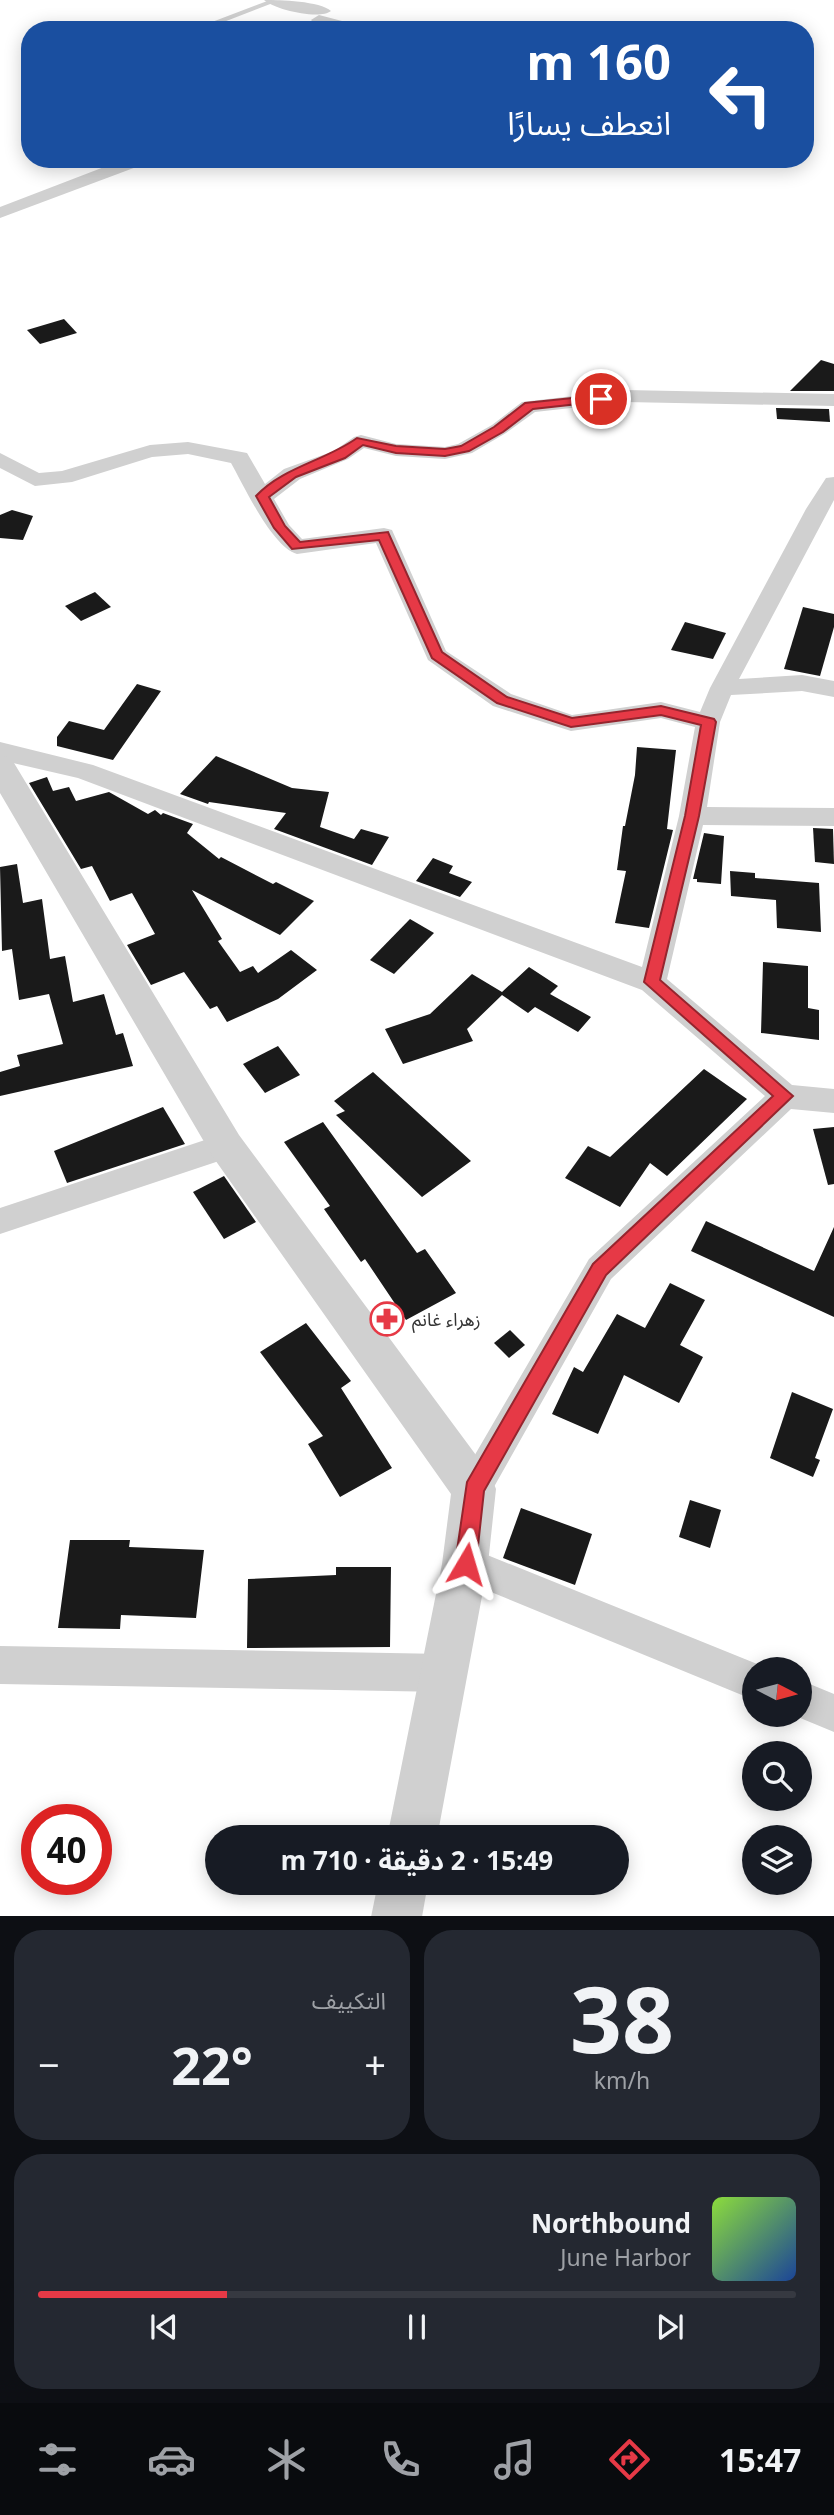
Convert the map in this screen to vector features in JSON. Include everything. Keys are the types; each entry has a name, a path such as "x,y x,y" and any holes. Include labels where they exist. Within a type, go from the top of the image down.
{"street":[{"path":"273,1 321,15"},
{"path":"0,213 118,168"},
{"path":"262,496 292,474 341,455 361,441 396,450 445,453 465,449 499,429 529,406 625,397 834,400"},
{"path":"0,459 35,480 64,477 150,452 188,448 239,458 280,528 297,547 384,535 436,655 502,700 571,723 661,710 709,722"},
{"path":"652,982 692,816 709,722 722,688 817,509 834,483"},
{"path":"722,688 802,683 834,689"},
{"path":"0,751 84,771 652,982 785,1096 834,1101"},
{"path":"0,766 226,1146 474,1489"},
{"path":"692,816 834,817"},
{"path":"415,1825 466,1564 474,1489 600,1269 785,1096"},
{"path":"0,1221 226,1146"},
{"path":"466,1564 742,1676"},
{"path":"0,1665 444,1673"},
{"path":"812,1704 834,1713"},
{"path":"396,1916 400,1895"}],"lane":[{"path":"219,21 273,1"}],"building":[{"path":"64,319 77,333 40,344 27,330"},
{"path":"821,360 834,364 834,391 790,391"},
{"path":"776,408 829,409 830,422 777,419"},
{"path":"12,510 33,516 23,540 0,538 0,515"},
{"path":"95,592 111,607 81,621 65,606"},
{"path":"803,607 834,614 834,627 820,676 784,669"},
{"path":"685,622 726,633 713,659 671,650"},
{"path":"137,684 161,691 113,760 57,746 57,737 69,721 104,730"},
{"path":"637,747 676,750 667,829 673,830 649,928 615,923 626,871 617,870 623,826 635,775"},
{"path":"216,756 292,788 329,792 320,827 354,839 361,829 389,837 372,865 274,829 286,813 209,802 208,804 180,794"},
{"path":"47,777 53,791 69,787 76,801 109,792 148,814 155,810 161,815 163,813 193,824 187,833 219,859 221,857 273,884 276,882 314,901 280,935 192,890 222,939 218,941 240,972 253,966 258,973 291,950 317,970 278,999 227,1022 217,1006 210,1009 184,972 151,985 127,945 155,934 132,893 110,901 92,866 81,869 29,783"},
{"path":"813,828 833,829 834,864 815,862"},
{"path":"704,833 724,836 721,884 697,882 697,879 693,879"},
{"path":"433,858 453,866 449,873 472,882 460,897 416,881"},
{"path":"17,864 23,903 42,899 50,959 65,956 73,1002 104,994 116,1035 123,1033 133,1066 0,1096 0,1072 20,1066 17,1055 63,1044 49,994 19,1000 12,949 2,951 0,867"},
{"path":"730,871 755,873 755,878 819,883 821,932 777,928 776,900 731,896"},
{"path":"410,919 434,933 394,974 370,960"},
{"path":"763,962 808,966 808,1008 819,1010 819,1040 761,1033"},
{"path":"529,967 558,986 550,994 591,1017 578,1032 535,1007 528,1013 502,995 467,1029 473,1041 403,1064 385,1029 430,1014 472,974 502,992"},
{"path":"278,1046 300,1075 265,1093 243,1064"},
{"path":"704,1069 747,1099 667,1176 650,1163 620,1207 565,1178 588,1146 610,1157"},
{"path":"373,1072 471,1161 422,1197 336,1115 345,1111 334,1101"},
{"path":"163,1107 185,1144 67,1183 54,1151"},
{"path":"323,1122 417,1253 425,1249 456,1293 406,1320 365,1259 361,1262 324,1209 330,1206 284,1142"},
{"path":"834,1127 834,1184 828,1185 813,1129"},
{"path":"224,1176 256,1222 224,1239 193,1192"},
{"path":"706,1221 814,1271 834,1227 834,1317 691,1251"},
{"path":"670,1283 705,1300 680,1345 703,1357 679,1403 624,1375 598,1434 552,1414 574,1367 583,1372 617,1314 645,1328"},
{"path":"306,1323 351,1381 341,1388 392,1468 340,1497 308,1444 323,1436 260,1352"},
{"path":"510,1330 525,1345 509,1358 494,1343"},
{"path":"792,1392 833,1409 815,1458 820,1460 813,1477 770,1458"},
{"path":"690,1500 721,1510 710,1548 679,1537"},
{"path":"521,1508 592,1534 575,1585 503,1558"},
{"path":"70,1540 130,1540 129,1547 204,1550 196,1618 121,1615 120,1629 58,1628"},
{"path":"336,1567 391,1567 390,1647 247,1648 248,1579 336,1575"}],"place":[{"name":"زهراء غانم","path":"387,1319"}],"route":[{"path":"466,1564 474,1489 600,1269 785,1096 652,982 692,816 709,722 661,710 571,723 502,700 436,655 384,535 297,547 280,528 262,496 292,474 341,455 361,441 396,450 445,453 465,449 499,429 529,406 601,399"}]}
